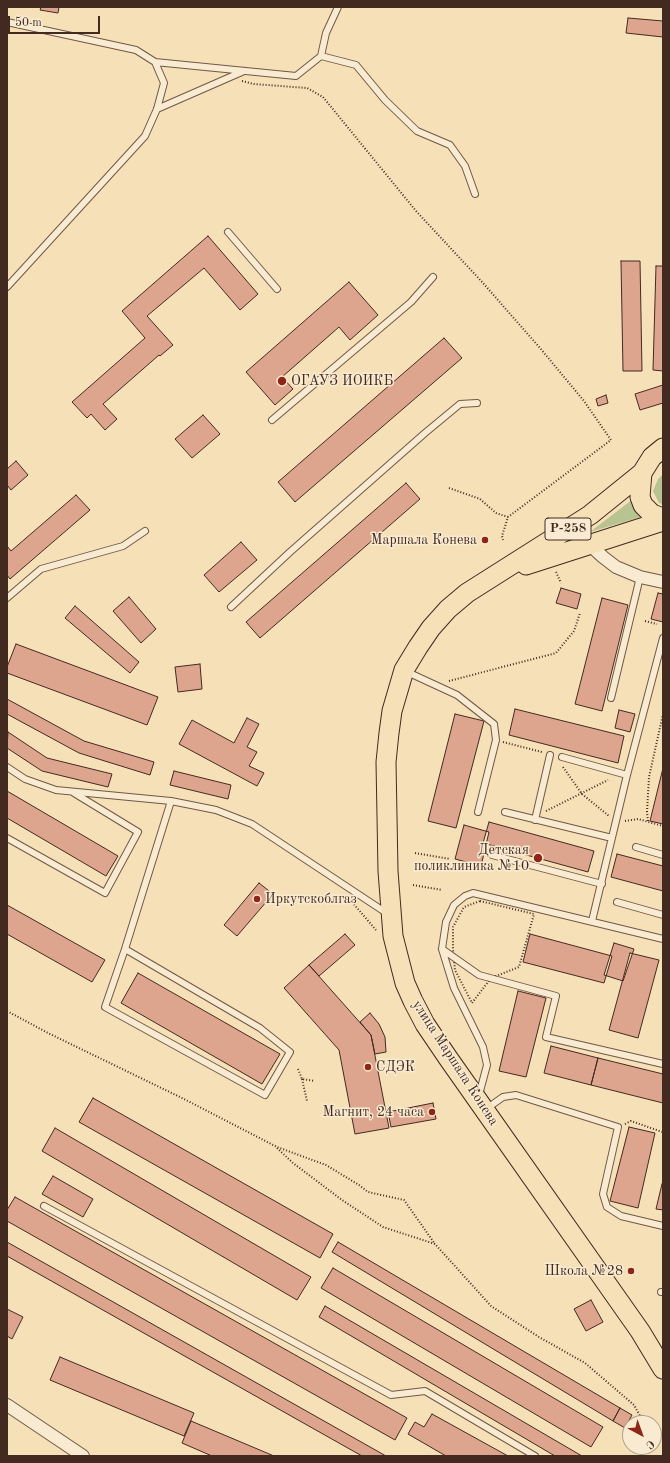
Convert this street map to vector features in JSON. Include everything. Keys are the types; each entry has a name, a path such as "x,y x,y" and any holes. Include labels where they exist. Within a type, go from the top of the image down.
{"main road":[{"name":"Р-258","path":"490,580 590,515 642,473 652,456 663,448"},
{"path":"642,473 640,497 643,505 652,514 663,520"},
{"name":"Р-258","path":"490,580 515,568 663,520"},
{"name":"улица Маршала Конева","path":"490,580 467,593 448,609 431,628 404,670 392,711 386,762 388,871 390,916 398,960 405,983 425,1024 640,1331 663,1369"}],"street":[{"path":"589,544 616,567 640,577 663,582"},
{"path":"7,1405 83,1456"}],"lane":[{"path":"7,22 136,50 155,62 296,76 321,56 326,32 338,7"},
{"path":"321,56 356,65 385,100 416,131 450,145 465,166 475,194"},
{"path":"7,287 145,136 157,109 164,83 155,62"},
{"path":"157,109 246,71"},
{"path":"228,232 277,289"},
{"path":"272,420 411,302 433,277"},
{"path":"231,607 290,552 425,433 460,404 477,403"},
{"path":"7,598 41,569 123,546 145,531"},
{"path":"611,698 640,577"},
{"path":"592,921 627,775 663,638"},
{"path":"404,670 457,695 494,724 496,740 478,812"},
{"path":"535,820 550,755"},
{"path":"562,757 627,775"},
{"path":"7,767 25,779 56,790 171,801 216,810 252,824 390,916"},
{"path":"7,838 105,893 138,832 73,792"},
{"path":"126,949 260,1028 290,1052 265,1095 105,1007 126,949 171,801"},
{"path":"505,812 612,838"},
{"path":"636,847 663,855"},
{"path":"492,855 602,884"},
{"path":"663,940 592,921 473,893 465,896 454,905 446,922 442,949 454,988 484,1053 487,1065 481,1105 503,1097 516,1095 618,1127 603,1194 607,1207 621,1216 663,1226"},
{"path":"617,902 663,915"},
{"path":"442,949 479,975 556,996 546,1037 663,1064"},
{"path":"44,1206 391,1395 425,1391 535,1456"}],"path":[{"path":"229,78 254,84 307,88 323,97 416,211 483,283 540,348 584,401 611,440 508,517 502,540"},
{"path":"448,488 480,499 496,513 508,517"},
{"path":"556,572 561,583"},
{"path":"434,685 556,653 574,631 580,613"},
{"path":"645,621 657,624"},
{"path":"648,822 647,812 649,777 663,714"},
{"path":"496,740 550,755"},
{"path":"563,766 582,794 607,814"},
{"path":"548,811 613,777"},
{"path":"621,821 638,819 663,826"},
{"path":"415,853 450,858"},
{"path":"414,885 442,890"},
{"path":"351,901 376,930"},
{"path":"480,901 534,914 519,967 491,978 472,1003 455,970 452,927 464,907 480,901"},
{"path":"7,1011 48,1033 184,1099 277,1147 326,1165 368,1192 404,1200 435,1244 491,1306 539,1337 585,1363 634,1404 640,1415"},
{"path":"298,1069 307,1100"},
{"path":"302,1079 315,1081"},
{"path":"618,1127 631,1121 662,1132 663,1134"},
{"path":"277,1147 293,1164 342,1200 383,1227 435,1244"}],"green space":[{"path":"663,474 663,504 659,503 653,491 658,479"},
{"path":"633,499 644,516 590,532"}],"building":[{"path":"41,7 59,7 58,13 40,10"},
{"path":"628,18 663,21 663,37 626,33"},
{"path":"208,236 258,294 240,310 204,268 147,316 173,345 160,356 159,355 103,404 117,419 105,430 91,414 87,418 72,402 145,338 122,311"},
{"path":"621,261 640,261 642,371 623,371"},
{"path":"656,266 663,266 663,371 653,370"},
{"path":"349,282 378,315 350,340 339,327 282,377 293,389 275,405 246,372"},
{"path":"444,338 462,358 295,502 278,482"},
{"path":"663,385 663,403 640,410 635,394"},
{"path":"606,395 608,403 598,406 596,399"},
{"path":"203,415 220,434 192,458 175,439"},
{"path":"16,461 28,475 11,490 7,485 7,469"},
{"path":"406,483 420,499 260,638 246,622"},
{"path":"76,495 90,510 10,579 7,575 7,546 11,551"},
{"path":"241,542 257,560 219,592 204,575"},
{"path":"561,588 581,594 577,609 556,603"},
{"path":"658,593 663,594 663,622 651,619"},
{"path":"129,597 156,629 141,643 113,611"},
{"path":"602,598 628,605 602,711 575,704"},
{"path":"75,606 139,662 130,673 65,618"},
{"path":"16,644 158,697 147,725 7,673 7,667"},
{"path":"200,664 202,689 178,692 175,667"},
{"path":"7,699 84,741 154,762 150,775 79,753 7,714"},
{"path":"515,709 624,736 618,763 509,735"},
{"path":"619,710 635,714 630,732 615,728"},
{"path":"455,714 484,721 456,828 428,821"},
{"path":"247,718 259,724 247,747 257,752 249,766 264,773 257,786 179,744 192,720 234,743"},
{"path":"8,732 47,758 112,774 108,787 42,771 7,748"},
{"path":"663,768 663,824 650,821"},
{"path":"174,771 231,785 228,799 170,785"},
{"path":"7,791 118,856 106,876 7,818"},
{"path":"489,822 594,851 588,872 483,843"},
{"path":"464,825 489,832 481,866 455,859"},
{"path":"617,854 663,866 663,891 611,877"},
{"path":"259,883 273,894 237,936 224,925"},
{"path":"7,905 105,960 92,982 7,934"},
{"path":"345,934 355,945 319,976 309,965"},
{"path":"530,934 612,956 604,983 523,962"},
{"path":"614,943 634,949 623,981 604,975"},
{"path":"630,953 659,960 638,1038 609,1030"},
{"path":"309,965 371,1035 389,1128 355,1134 339,1050 284,988"},
{"path":"138,973 280,1054 262,1084 121,1003"},
{"path":"518,991 546,998 526,1077 499,1071"},
{"path":"370,1013 379,1024 385,1037 386,1052 375,1054 371,1035 360,1022"},
{"path":"551,1046 598,1058 591,1085 544,1073"},
{"path":"598,1058 663,1074 663,1103 591,1085"},
{"path":"93,1098 333,1234 320,1258 79,1122"},
{"path":"433,1103 436,1119 391,1127 388,1112"},
{"path":"629,1127 655,1133 638,1208 610,1201"},
{"path":"55,1128 311,1277 297,1300 42,1151"},
{"path":"53,1176 93,1199 83,1217 42,1194"},
{"path":"663,1184 663,1210 656,1209"},
{"path":"15,1197 407,1418 395,1440 7,1221 7,1210"},
{"path":"7,1242 386,1456 362,1456 7,1256"},
{"path":"338,1242 620,1408 613,1421 332,1252"},
{"path":"333,1268 603,1427 591,1447 321,1288"},
{"path":"591,1300 603,1322 586,1331 574,1309"},
{"path":"325,1306 582,1456 555,1456 319,1317"},
{"path":"7,1309 23,1317 12,1339 7,1336"},
{"path":"60,1357 194,1413 184,1436 50,1380"},
{"path":"620,1408 632,1415 622,1415 622,1426 613,1421"},
{"path":"432,1414 508,1456 446,1456 408,1434 415,1422 424,1427"},
{"path":"191,1421 274,1456 212,1456 182,1443"}],"place":[{"name":"ОГАУЗ ИОИКБ","path":"282,381"},
{"name":"Маршала Конева","path":"485,540"},
{"name":"Детская поликлиника №10","path":"538,858"},
{"name":"Иркутскоблгаз","path":"257,899"},
{"name":"СДЭК","path":"368,1067"},
{"name":"Магнит, 24 часа","path":"432,1112"},
{"name":"Школа №28","path":"631,1271"}]}
